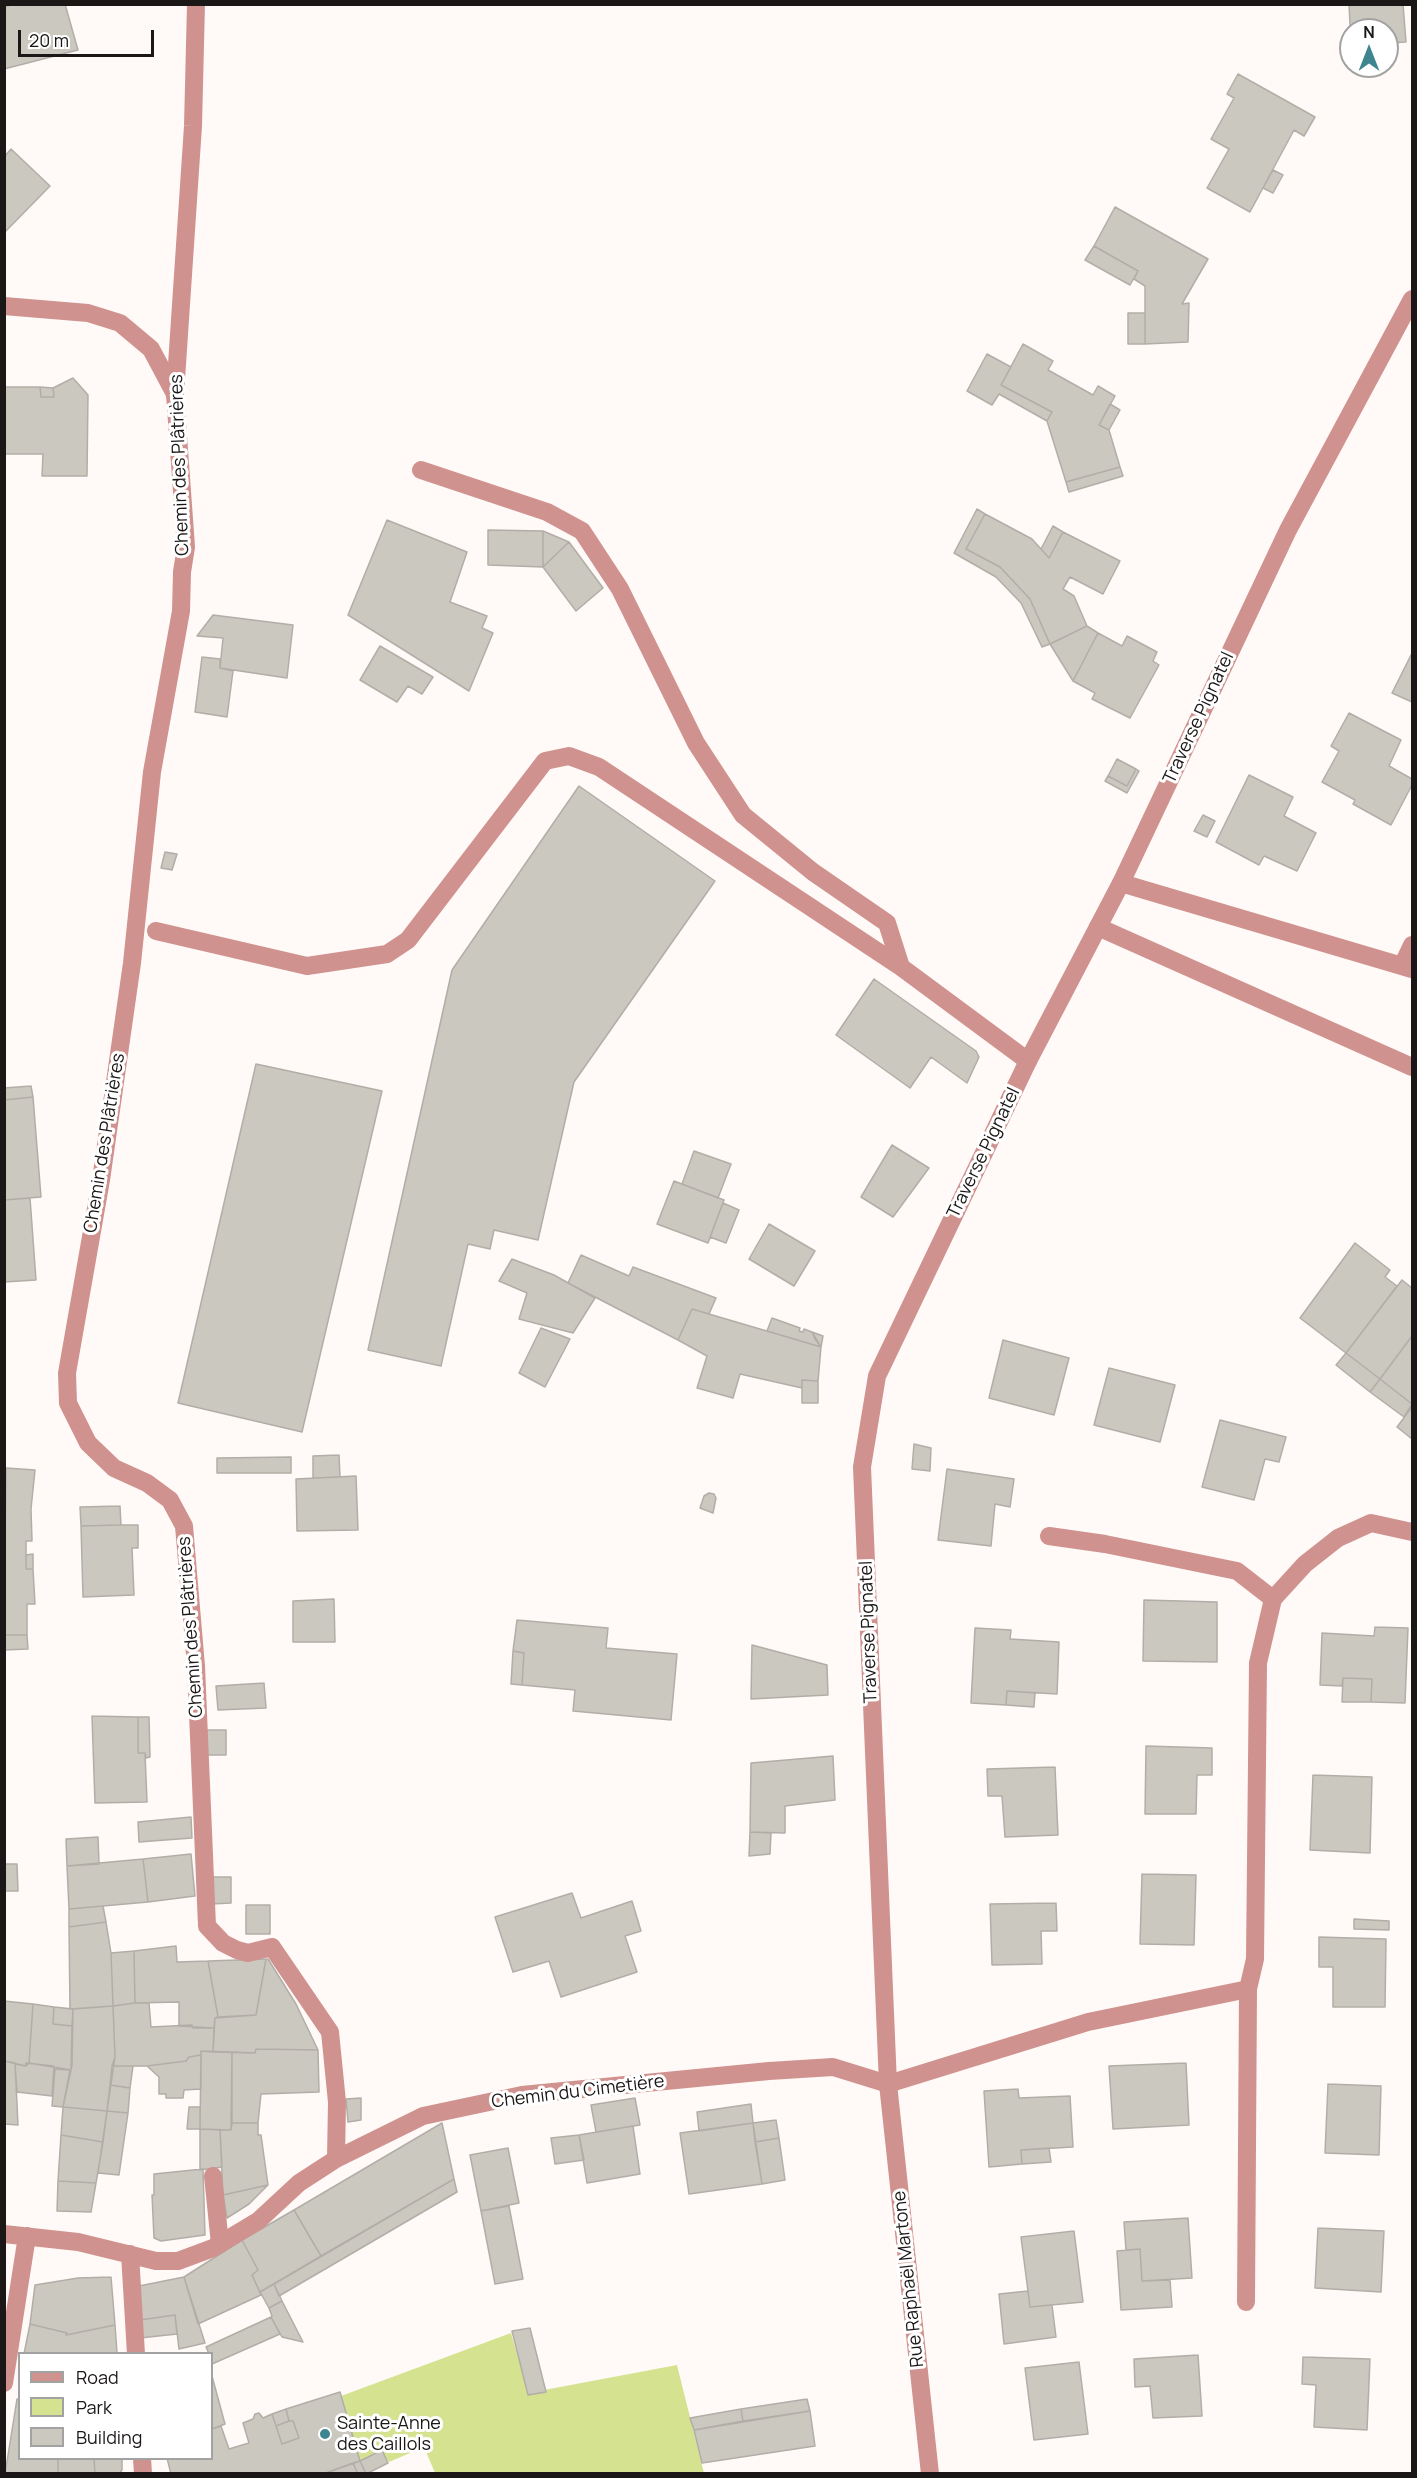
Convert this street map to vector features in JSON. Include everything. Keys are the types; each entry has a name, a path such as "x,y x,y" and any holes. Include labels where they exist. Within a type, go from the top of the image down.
{"street":[{"name":"Chemin des Plâtrières","path":"196,4 193,126 175,394 186,547 182,572 181,611 152,771 132,963 101,1180 67,1373 68,1403 88,1443 114,1468 147,1483 170,1500 184,1526 196,1666 207,1926 223,1943 237,1950 248,1953 272,1947 330,2032 337,2102 336,2159"},
{"name":"Traverse Pignatel","path":"888,2084 862,1467 877,1376 1028,1061 1121,883 1288,530 1413,299"},
{"path":"4,306 88,313 120,323 151,349 175,394"},
{"path":"421,470 547,512 582,531 620,589 696,743 743,815 813,872 887,923 901,967"},
{"path":"156,931 307,966 387,954 408,940 545,761 569,756 598,767 901,967 1028,1061"},
{"path":"1121,883 1407,967 1413,945"},
{"path":"1098,927 1413,1067"},
{"path":"1246,2302 1248,1989 1255,1959 1258,1663 1273,1599 1305,1564 1338,1538 1371,1523 1413,1532"},
{"path":"1050,1536 1105,1544 1237,1571 1273,1599"},
{"path":"888,2084 1088,2022 1248,1989"},
{"name":"Chemin du Cimetière","path":"4,2234 78,2242 156,2261 178,2261 220,2244 258,2221 299,2183 336,2159 423,2116 522,2095 769,2071 833,2067 888,2084"},
{"name":"Rue Raphaël Martone","path":"888,2084 930,2474"},
{"path":"213,2176 220,2244"},
{"path":"4,2383 27,2236"},
{"path":"130,2254 136,2352"}],"green space":[{"path":"511,2333 528,2393 677,2365 704,2473 435,2473 424,2447 389,2462 381,2450 359,2461 341,2396"}],"building":[{"path":"15,4 65,4 78,50 4,69 4,7"},
{"path":"1349,4 1403,4 1406,42 1399,42 1399,18 1350,18"},
{"path":"1238,74 1315,117 1304,136 1294,130 1250,212 1207,188 1229,149 1211,139 1234,98 1227,94"},
{"path":"11,149 50,186 4,233 4,157"},
{"path":"1273,170 1283,175 1273,193 1263,188"},
{"path":"1115,207 1208,259 1182,304 1189,303 1188,342 1145,344 1145,286 1134,279 1138,271 1094,246"},
{"path":"1094,246 1138,271 1130,285 1085,260"},
{"path":"1128,313 1145,313 1145,344 1128,344"},
{"path":"1023,344 1053,361 1048,370 1093,395 1098,386 1115,396 1099,425 1109,430 1120,467 1066,482 1047,421 1052,412 1001,385"},
{"path":"987,354 1011,367 1001,385 1052,412 1047,421 999,394 992,405 967,391"},
{"path":"73,378 88,395 87,476 42,476 43,454 4,454 4,387 40,387 41,397 54,397 53,388"},
{"path":"40,387 53,388 54,397 41,397"},
{"path":"1110,404 1120,410 1109,430 1099,425"},
{"path":"1120,467 1123,476 1069,492 1066,482"},
{"path":"977,509 985,514 966,549 1000,567 1030,599 1050,644 1042,647 1021,603 996,577 954,553"},
{"path":"985,514 1032,539 1049,558 1063,532 1120,561 1103,594 1070,577 1063,589 1074,596 1087,626 1050,644 1030,599 1000,567 966,549"},
{"path":"387,520 467,552 450,602 487,616 482,628 493,633 469,691 348,615"},
{"path":"1053,526 1063,532 1049,558 1041,549"},
{"path":"488,530 543,531 543,567 488,565"},
{"path":"543,531 569,542 543,567"},
{"path":"569,542 603,588 576,611 543,567"},
{"path":"213,615 293,625 287,678 220,668 223,638 197,636"},
{"path":"1087,626 1098,633 1073,681 1050,644"},
{"path":"1098,633 1122,646 1127,636 1157,652 1153,661 1159,665 1130,718 1092,699 1095,693 1073,681"},
{"path":"380,646 433,677 422,694 408,686 397,702 360,680"},
{"path":"1412,653 1412,702 1392,693"},
{"path":"202,657 220,659 220,668 233,671 227,717 195,712"},
{"path":"1349,713 1401,740 1389,766 1412,779 1412,785 1391,825 1353,804 1355,800 1322,782 1339,751 1331,746"},
{"path":"1117,759 1136,769 1127,786 1108,776"},
{"path":"1136,769 1139,771 1127,793 1105,781 1108,776 1127,786"},
{"path":"1249,775 1293,797 1284,816 1316,833 1297,871 1264,856 1259,865 1216,842"},
{"path":"579,786 715,881 574,1082 538,1240 494,1230 490,1249 468,1244 441,1366 368,1350 452,970"},
{"path":"1203,815 1215,821 1207,837 1194,831"},
{"path":"165,852 177,854 172,870 161,868"},
{"path":"874,979 976,1051 979,1057 967,1083 931,1057 910,1088 836,1035"},
{"path":"256,1064 382,1091 302,1432 178,1403"},
{"path":"31,1086 33,1097 4,1100 4,1088"},
{"path":"33,1097 41,1197 4,1200 4,1100"},
{"path":"892,1145 929,1168 893,1217 861,1197"},
{"path":"694,1151 731,1164 718,1198 682,1184"},
{"path":"674,1181 724,1200 708,1243 657,1224"},
{"path":"30,1198 36,1280 4,1282 4,1200"},
{"path":"723,1203 739,1210 726,1243 710,1237"},
{"path":"769,1224 815,1251 794,1286 749,1259"},
{"path":"1355,1243 1390,1270 1385,1277 1397,1286 1346,1353 1300,1318"},
{"path":"581,1255 629,1276 633,1267 716,1298 709,1314 692,1309 678,1340 568,1283"},
{"path":"512,1259 554,1275 595,1298 573,1333 519,1319 527,1293 499,1281"},
{"path":"1402,1280 1412,1288 1412,1336 1380,1379 1346,1353"},
{"path":"692,1309 821,1347 818,1381 802,1380 802,1388 740,1374 733,1398 697,1388 707,1356 678,1340"},
{"path":"772,1318 800,1328 799,1331 803,1332 804,1329 812,1332 821,1347 767,1331"},
{"path":"541,1328 570,1339 545,1387 519,1373"},
{"path":"812,1332 823,1336 821,1347 815,1339"},
{"path":"1412,1336 1412,1404 1380,1379"},
{"path":"1003,1340 1069,1358 1054,1415 989,1398"},
{"path":"1346,1353 1380,1379 1370,1392 1336,1365"},
{"path":"1109,1368 1175,1385 1160,1442 1094,1425"},
{"path":"1380,1379 1412,1404 1404,1417 1370,1392"},
{"path":"802,1380 818,1381 818,1403 802,1403"},
{"path":"1412,1407 1412,1439 1397,1427"},
{"path":"1220,1420 1286,1437 1279,1462 1265,1459 1254,1500 1202,1487"},
{"path":"914,1444 931,1448 930,1471 912,1469"},
{"path":"339,1455 340,1477 313,1478 313,1456"},
{"path":"291,1457 291,1473 217,1473 217,1458"},
{"path":"6,1468 35,1470 31,1509 32,1541 26,1541 26,1569 33,1569 35,1604 27,1604 27,1635 4,1635"},
{"path":"947,1469 1014,1479 1010,1507 995,1504 991,1546 938,1540"},
{"path":"356,1476 358,1530 297,1531 296,1479"},
{"path":"709,1493 714,1494 716,1498 713,1513 700,1508 704,1496"},
{"path":"120,1506 121,1525 81,1526 80,1507"},
{"path":"138,1525 138,1548 132,1548 134,1595 83,1597 81,1526"},
{"path":"33,1554 33,1569 26,1569 26,1555"},
{"path":"334,1599 335,1642 293,1642 293,1601"},
{"path":"1144,1600 1217,1602 1217,1662 1143,1661"},
{"path":"517,1620 608,1628 606,1648 677,1654 671,1720 573,1711 575,1690 522,1685 524,1653 513,1651"},
{"path":"1375,1627 1408,1628 1405,1703 1371,1702 1372,1679 1343,1678 1342,1686 1320,1685 1322,1633 1374,1636"},
{"path":"975,1628 1011,1630 1010,1639 1059,1642 1057,1694 1007,1691 1006,1705 971,1703"},
{"path":"4,1635 27,1635 28,1649 4,1650"},
{"path":"752,1645 827,1665 828,1695 751,1699"},
{"path":"513,1651 524,1653 522,1685 511,1684"},
{"path":"1343,1678 1372,1679 1371,1702 1342,1702"},
{"path":"264,1683 266,1708 218,1710 216,1686"},
{"path":"1007,1691 1035,1693 1034,1707 1006,1705"},
{"path":"92,1716 138,1717 138,1753 145,1753 147,1802 95,1803"},
{"path":"138,1717 149,1717 150,1757 146,1758 145,1753 138,1753"},
{"path":"206,1730 226,1730 226,1755 207,1755"},
{"path":"1146,1746 1212,1748 1212,1775 1197,1775 1196,1814 1145,1814"},
{"path":"833,1756 835,1800 785,1806 785,1833 750,1832 751,1763"},
{"path":"1055,1767 1058,1835 1005,1837 1002,1796 988,1796 987,1769"},
{"path":"1313,1775 1372,1777 1370,1853 1310,1850"},
{"path":"191,1817 192,1838 139,1842 138,1822"},
{"path":"750,1832 771,1833 770,1854 749,1856"},
{"path":"98,1837 99,1864 67,1866 66,1839"},
{"path":"191,1854 195,1896 148,1902 143,1859"},
{"path":"143,1859 148,1902 69,1909 67,1866"},
{"path":"4,1864 17,1864 18,1891 4,1891"},
{"path":"1142,1874 1196,1875 1194,1945 1140,1944"},
{"path":"210,1877 231,1877 231,1903 211,1904"},
{"path":"572,1893 581,1918 632,1901 641,1931 625,1936 637,1972 561,1997 549,1961 513,1972 495,1917"},
{"path":"1056,1903 1057,1931 1041,1931 1042,1964 992,1965 990,1904"},
{"path":"246,1905 270,1905 270,1934 246,1934"},
{"path":"103,1906 106,1922 69,1927 69,1909"},
{"path":"1354,1919 1389,1921 1389,1930 1354,1929"},
{"path":"106,1922 111,1953 113,2006 70,2009 69,1927"},
{"path":"1319,1937 1386,1939 1385,2007 1333,2007 1333,1967 1319,1967"},
{"path":"176,1946 177,1962 208,1961 218,2017 215,2018 214,2028 179,2026 179,2002 135,2003 134,1951"},
{"path":"134,1951 135,2003 113,2006 111,1953"},
{"path":"266,1959 256,2015 218,2017 208,1961"},
{"path":"266,1959 296,2004 318,2050 256,2049 255,2053 213,2052 215,2018 256,2015"},
{"path":"4,2001 33,2004 29,2063 26,2066 4,2061"},
{"path":"149,2003 151,2027 192,2025 193,2028 214,2028 213,2052 201,2051 201,2055 189,2057 186,2061 147,2066 112,2066 115,2057 113,2006"},
{"path":"33,2004 54,2007 53,2024 72,2026 71,2070 29,2063"},
{"path":"113,2006 115,2057 107,2111 63,2107 72,2065 73,2009"},
{"path":"54,2007 73,2009 72,2026 53,2024"},
{"path":"256,2049 318,2050 319,2092 261,2094 258,2123 232,2123 232,2052 255,2053"},
{"path":"201,2051 232,2052 231,2130 200,2129"},
{"path":"201,2055 201,2089 184,2090 183,2098 166,2098 166,2094 159,2094 159,2077 147,2066 186,2061 189,2057"},
{"path":"4,2061 15,2063 18,2125 4,2124"},
{"path":"26,2063 54,2066 52,2096 17,2092 15,2064 26,2066"},
{"path":"1186,2063 1189,2125 1113,2129 1109,2066"},
{"path":"112,2066 133,2066 130,2088 110,2085"},
{"path":"55,2069 70,2070 63,2107 52,2106"},
{"path":"1328,2084 1381,2086 1379,2155 1325,2153"},
{"path":"110,2085 130,2088 128,2113 107,2111"},
{"path":"1018,2089 1019,2098 1070,2096 1073,2147 1021,2150 1022,2164 989,2167 984,2091"},
{"path":"361,2098 361,2120 348,2122 346,2099"},
{"path":"635,2098 640,2125 596,2132 591,2105"},
{"path":"751,2104 753,2123 699,2131 697,2112"},
{"path":"63,2107 107,2111 103,2142 61,2135"},
{"path":"189,2107 200,2107 200,2129 187,2129"},
{"path":"107,2111 128,2113 119,2175 98,2173"},
{"path":"776,2120 779,2138 755,2142 753,2123"},
{"path":"232,2123 258,2123 258,2135 261,2135 268,2185 223,2195 220,2130 231,2130"},
{"path":"442,2123 454,2179 321,2256 294,2210"},
{"path":"753,2123 762,2184 689,2194 680,2133"},
{"path":"633,2126 640,2174 587,2183 579,2135"},
{"path":"200,2129 220,2130 222,2167 200,2170"},
{"path":"61,2135 103,2142 96,2183 58,2181"},
{"path":"579,2135 584,2160 555,2164 551,2138"},
{"path":"779,2138 785,2180 762,2184 755,2142"},
{"path":"508,2148 519,2203 481,2211 470,2155"},
{"path":"1049,2148 1051,2162 1022,2164 1021,2150"},
{"path":"203,2169 205,2235 161,2241 154,2238 152,2195 154,2195 154,2174"},
{"path":"454,2179 457,2192 279,2296 274,2284"},
{"path":"58,2181 96,2183 91,2212 57,2211"},
{"path":"268,2185 249,2204 227,2218 223,2195"},
{"path":"509,2206 523,2279 495,2284 481,2211"},
{"path":"294,2210 321,2256 260,2292 252,2275 258,2270 242,2240"},
{"path":"1188,2218 1192,2278 1142,2281 1140,2249 1126,2250 1124,2222"},
{"path":"1318,2228 1384,2231 1381,2292 1315,2288"},
{"path":"1074,2231 1083,2302 1030,2307 1021,2237"},
{"path":"242,2240 258,2270 252,2275 261,2295 198,2324 184,2277"},
{"path":"1140,2249 1142,2281 1170,2280 1172,2307 1121,2310 1117,2251"},
{"path":"111,2277 115,2325 66,2335 67,2333 30,2324 35,2285 78,2278"},
{"path":"184,2277 205,2343 179,2349 175,2315 140,2320 139,2286"},
{"path":"274,2284 282,2301 269,2308 260,2292"},
{"path":"1028,2291 1030,2307 1052,2305 1056,2337 1004,2344 999,2294"},
{"path":"282,2301 303,2342 282,2337 271,2317 269,2308"},
{"path":"175,2315 177,2334 140,2338 140,2320"},
{"path":"271,2317 280,2334 213,2364 213,2352 208,2352 206,2347"},
{"path":"30,2324 67,2333 66,2335 115,2325 117,2352 24,2352"},
{"path":"530,2328 546,2392 528,2395 512,2331"},
{"path":"1198,2355 1202,2416 1153,2418 1150,2386 1135,2387 1134,2359"},
{"path":"1303,2357 1370,2359 1367,2430 1314,2427 1316,2385 1302,2384"},
{"path":"1079,2362 1088,2434 1034,2440 1025,2368"},
{"path":"213,2380 225,2424 213,2429"},
{"name":"Sainte-Anne des Caillols","path":"340,2392 360,2461 323,2474 171,2474 168,2460 213,2460 213,2429 221,2426 229,2449 249,2443 243,2423 253,2419 255,2414 259,2413 263,2418 272,2414 282,2444 299,2438 293,2421 289,2421 286,2409"},
{"path":"18,2399 18,2460 58,2460 58,2474 5,2474"},
{"path":"807,2399 810,2411 743,2421 741,2409"},
{"path":"286,2409 289,2421 276,2426 272,2414"},
{"path":"741,2409 743,2421 694,2430 690,2418"},
{"path":"810,2411 815,2446 702,2463 694,2430"},
{"path":"293,2421 299,2438 282,2444 276,2426"},
{"path":"382,2450 388,2463 366,2474 360,2461"},
{"path":"58,2460 94,2460 95,2474 58,2474"},
{"path":"94,2460 122,2460 122,2470 119,2474 95,2474"},
{"path":"360,2461 366,2474 358,2474 353,2463"},
{"path":"353,2463 358,2474 323,2474"}],"place":[{"name":"Sainte-Anne des Caillols","path":"325,2434"}]}
